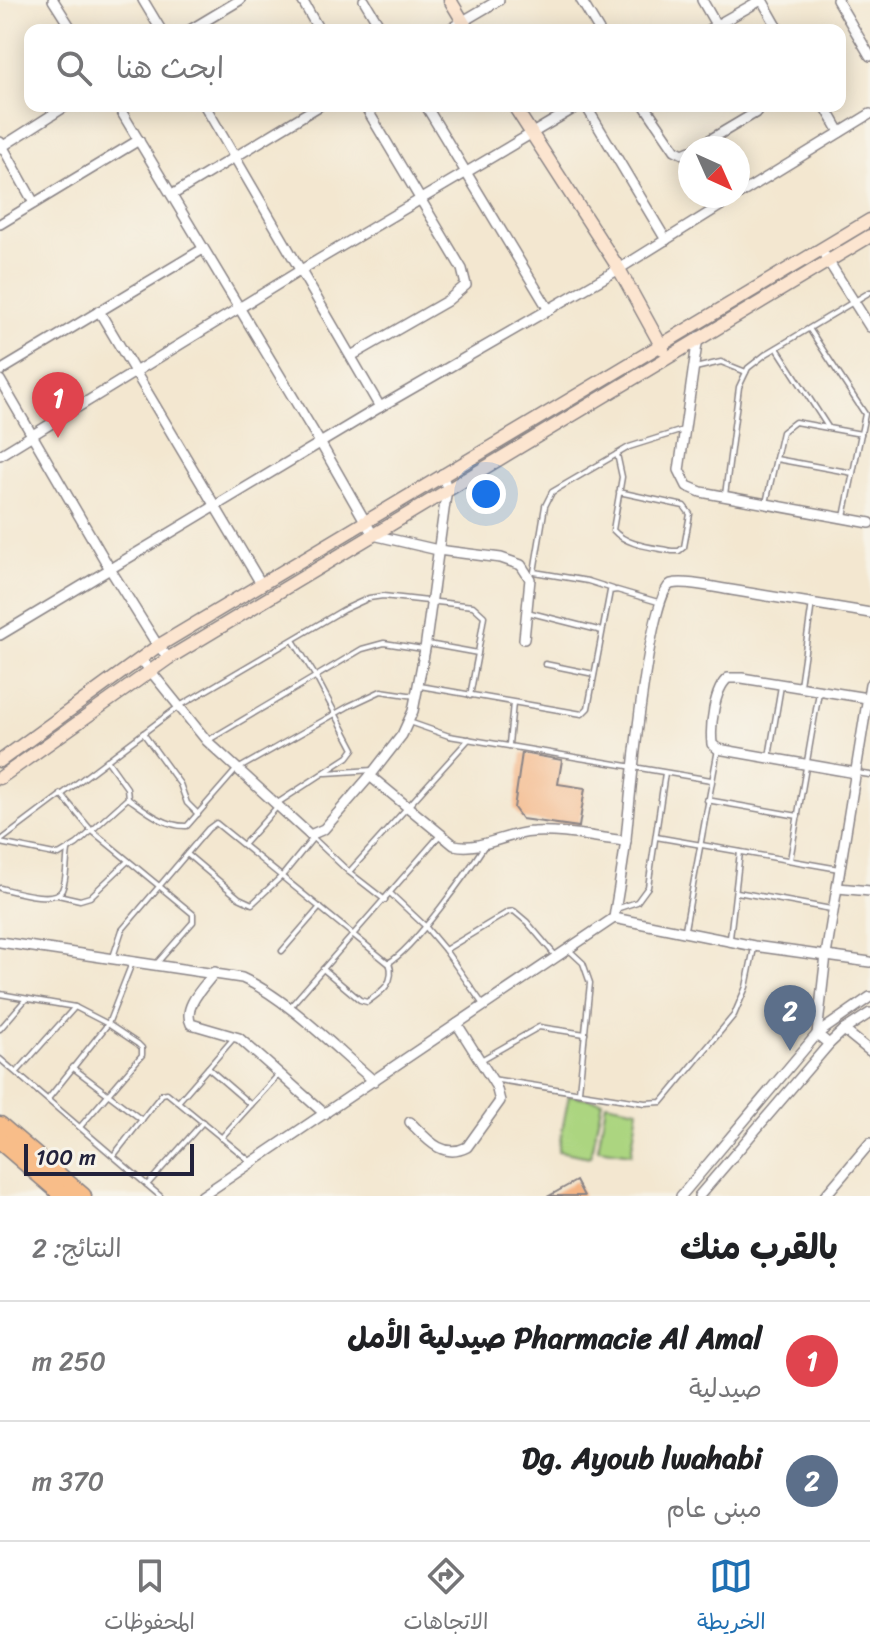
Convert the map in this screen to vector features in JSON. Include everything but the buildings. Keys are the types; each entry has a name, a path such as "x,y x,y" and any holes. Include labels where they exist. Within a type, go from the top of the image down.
{"highway":[{"path":"0,1125 83,1196"},
{"path":"0,1141 64,1196"}],"main road":[{"path":"450,0 465,24"},
{"path":"518,112 619,269 667,358"},
{"path":"0,778 169,658 667,358 696,333 825,255 870,220"},
{"path":"825,255 870,236"},
{"path":"0,761 140,658 260,582 660,344 696,333"}],"street":[{"path":"53,0 68,24"},
{"path":"143,0 157,24"},
{"path":"200,24 240,0"},
{"path":"302,0 316,24"},
{"path":"364,0 378,24"},
{"path":"469,24 499,0"},
{"path":"581,0 595,24"},
{"path":"702,0 713,24"},
{"path":"722,24 761,0 775,24"},
{"path":"837,0 870,56"},
{"path":"34,203 1,146 56,112"},
{"path":"122,112 373,535 438,550 501,558 530,571 524,639"},
{"path":"208,112 380,407"},
{"path":"172,195 309,112"},
{"path":"351,356 454,296 466,285 462,269 369,112"},
{"path":"429,112 549,310"},
{"path":"0,455 301,270 568,112"},
{"path":"590,112 666,240"},
{"path":"649,112 678,152"},
{"path":"716,136 756,112"},
{"path":"828,112 840,132"},
{"path":"750,188 870,114"},
{"path":"0,224 139,140"},
{"path":"0,635 718,208"},
{"path":"0,371 203,249"},
{"path":"825,255 870,327"},
{"path":"99,311 260,582"},
{"path":"696,333 694,369 679,470 684,483 701,492 870,523"},
{"path":"0,380 110,569 158,646 169,658"},
{"path":"140,658 207,741 312,837 324,829 372,773 409,722 426,646 447,488 442,474"},
{"path":"202,1196 568,949 615,913 626,841 632,766 659,602 666,587 672,584 870,613"},
{"path":"856,773 718,749 712,744 711,735 719,689 724,680 742,678 867,698"},
{"path":"817,1034 839,869 866,733 870,684"},
{"path":"372,773 440,835 460,846 537,831 626,841"},
{"path":"838,888 867,890"},
{"path":"615,913 684,932 754,946 870,962"},
{"path":"0,942 215,972 254,984 289,1009 374,1081"},
{"path":"215,972 189,1008 189,1020 197,1027 235,1037 325,1114"},
{"path":"681,1196 817,1034 870,997"},
{"path":"699,1196 829,1044 870,1013"},
{"path":"410,1122 435,1147 451,1152 467,1147 500,1101 499,1092 457,1024"},
{"path":"844,1030 870,1051"},
{"path":"817,1034 829,1044"},
{"path":"825,1196 870,1143"}],"lane":[{"path":"725,496 739,387 746,372 777,348 870,292"},
{"path":"810,330 868,413 844,518"},
{"path":"777,348 829,428"},
{"path":"694,369 721,362 746,372"},
{"path":"766,504 782,432 789,424 795,422 861,434"},
{"path":"659,602 588,581 530,571 544,511 550,495 559,486 639,443 685,430"},
{"path":"617,454 622,477 613,521 613,530 619,537 634,543 672,551 684,547 690,514 684,506 619,492"},
{"path":"776,459 853,473"},
{"path":"107,760 127,788 128,798 157,818 181,827 187,826 236,770 381,691 470,696 582,714 588,708 608,595 613,589"},
{"path":"0,842 178,707 369,598 383,596 473,606 480,610 484,619 470,696"},
{"path":"799,687 812,603"},
{"path":"527,612 602,631"},
{"path":"244,844 276,806 348,757 354,749 293,640"},
{"path":"207,741 375,644 426,646 478,653"},
{"path":"545,664 594,674"},
{"path":"769,758 781,684"},
{"path":"790,860 819,690"},
{"path":"509,744 513,703"},
{"path":"409,722 435,732 469,739 711,780"},
{"path":"143,733 180,784 184,799 198,814"},
{"path":"349,872 469,739"},
{"path":"684,932 718,749"},
{"path":"323,773 372,773"},
{"path":"615,913 633,904 645,893 665,773"},
{"path":"856,773 870,775"},
{"path":"61,794 91,830 191,911 194,918 155,964"},
{"path":"0,842 51,855 68,851 128,798"},
{"path":"707,800 798,816"},
{"path":"112,959 120,933 216,823 383,961 389,962"},
{"path":"289,1009 440,835"},
{"path":"187,854 249,904 258,900 282,876 312,837 385,900"},
{"path":"656,837 839,869"},
{"path":"389,962 424,925 486,843"},
{"path":"58,895 62,889 68,851"},
{"path":"730,941 740,852"},
{"path":"0,888 80,900 90,897 128,860"},
{"path":"737,892 833,909"},
{"path":"391,894 445,950 484,1006"},
{"path":"282,951 320,907"},
{"path":"445,950 514,911 557,956"},
{"path":"491,1079 658,1103 667,1098 741,1003 754,946"},
{"path":"568,949 583,963 590,983 579,1091"},
{"path":"48,1099 108,1024 133,961"},
{"path":"323,969 360,1000 367,1002 391,980 393,971 389,962"},
{"path":"0,994 75,1007 108,1024 135,1042 143,1052 80,1127"},
{"path":"0,1029 26,999"},
{"path":"17,1072 75,1007"},
{"path":"480,1061 539,1027 585,1034"},
{"path":"179,1101 235,1037"},
{"path":"0,1059 160,1196"},
{"path":"72,1067 142,1120"},
{"path":"208,1068 251,1105"},
{"path":"221,1138 280,1073"},
{"path":"114,1156 162,1094 170,1094 252,1163"},
{"path":"147,1185 203,1122"}],"green space":[{"path":"569,1095 602,1101 590,1157 558,1151"},
{"path":"606,1103 638,1109 631,1154 598,1149"}],"place":[{"name":"Pharmacie Al Amal صيدلية الأمل","path":"58,438"},
{"name":"Dg. Ayoub lwahabi","path":"790,1051"}]}
